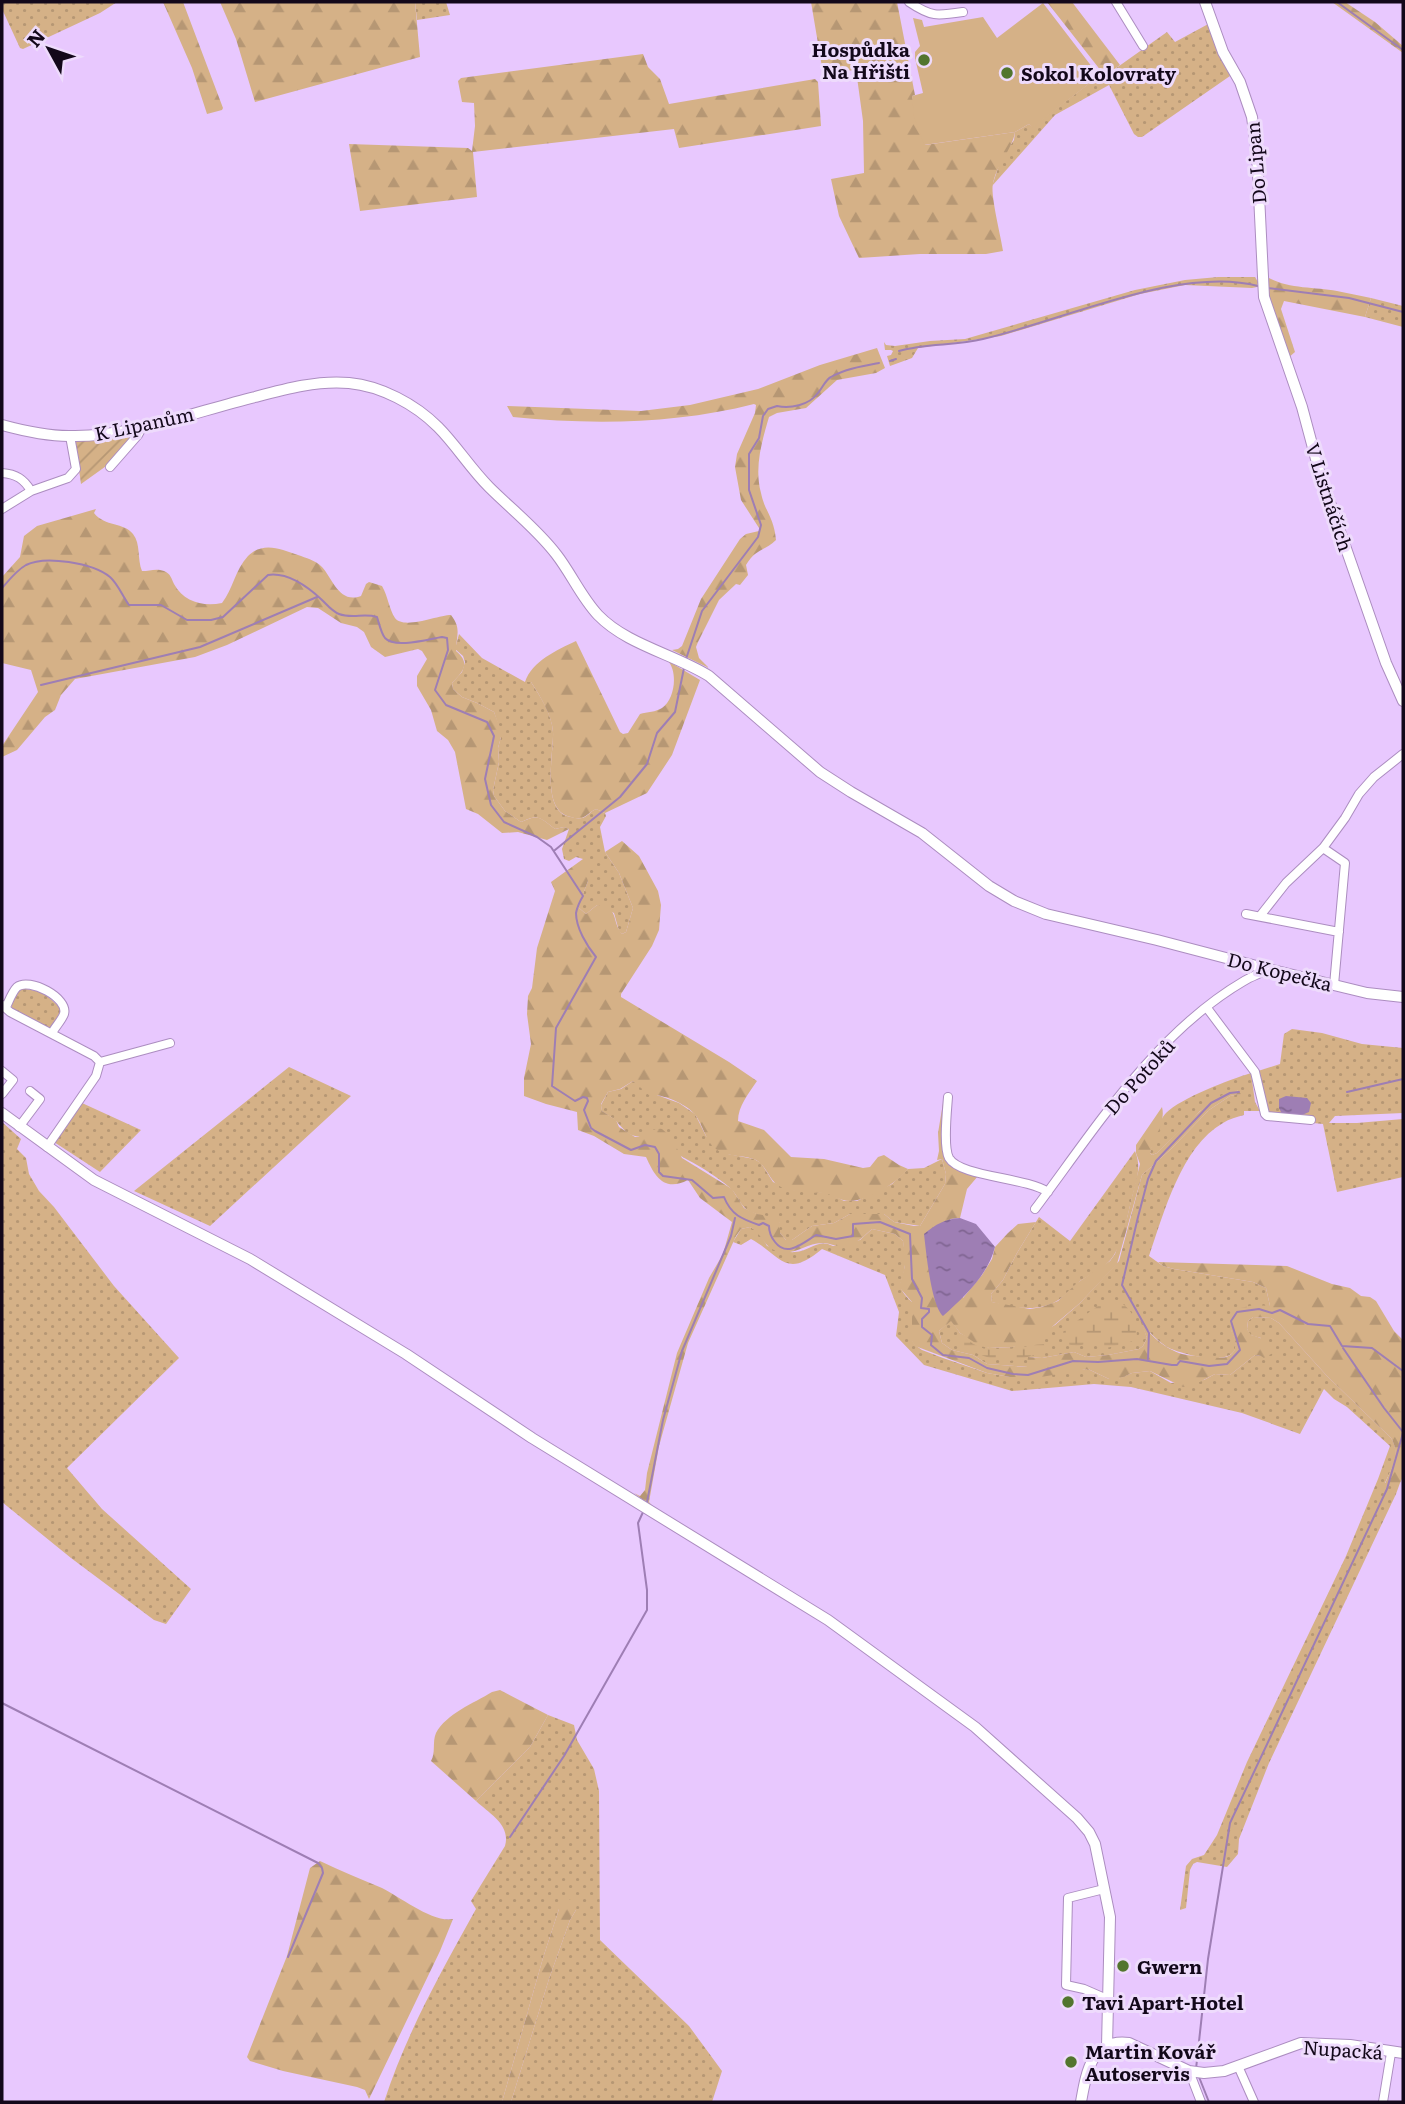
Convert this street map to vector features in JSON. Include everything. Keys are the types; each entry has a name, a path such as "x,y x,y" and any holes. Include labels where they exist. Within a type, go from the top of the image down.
{"street":[{"path":"909,2 930,15 963,12"},
{"path":"1116,2 1143,46"},
{"name":"Do Lipan","path":"1205,2 1223,52 1240,82 1252,117 1263,291"},
{"name":"V Listnáčích","path":"1263,291 1302,407 1320,474 1386,663 1403,701"},
{"name":"K Lipanům","path":"2,425 29,432 70,436 112,433 288,388 339,383 377,390 408,404 436,425 486,484 550,545 599,616 631,637 692,665"},
{"path":"110,467 138,435 142,426"},
{"path":"2,509 31,491 68,478 75,469 70,436"},
{"path":"2,473 12,474 25,481 31,491"},
{"name":"Do Kopečka","path":"692,665 724,688 820,772 922,833 989,886 1014,901 1046,914 1268,970 1367,993 1403,997"},
{"path":"1260,916 1286,883 1324,848 1359,794 1374,777 1403,754"},
{"path":"1324,848 1345,863 1334,985"},
{"path":"1246,914 1339,932"},
{"name":"Do Potoků","path":"1035,1209 1086,1138 1148,1062 1207,1008 1246,979 1268,970"},
{"path":"52,1033 64,1014 64,1006 45,989 29,985 16,988 4,1006 10,1013 52,1033 100,1062"},
{"path":"1207,1008 1255,1072 1265,1114 1311,1121"},
{"path":"100,1062 170,1043"},
{"path":"47,1147 96,1076 100,1062"},
{"path":"2,1071 13,1080 2,1094"},
{"path":"19,1127 40,1099 30,1091"},
{"path":"948,1097 946,1124 948,1156 951,1161 967,1170 1037,1185 1048,1192"},
{"path":"2,1113 93,1180 250,1259 416,1361 542,1445 828,1620 975,1727 1077,1818 1095,1844 1110,1917 1107,2046"},
{"path":"1104,1889 1068,1898 1066,1985 1107,1999"},
{"path":"1081,2102 1086,2071 1094,2056 1107,2046 1121,2042 1196,2072 1201,2102"},
{"name":"Nupacká","path":"1196,2072 1224,2071 1301,2043 1350,2045 1403,2053"},
{"path":"1383,2102 1391,2053"},
{"path":"1238,2066 1252,2101"}],"green space":[{"path":"2,2 117,2 100,13 23,49 20,48 2,9"},
{"path":"163,2 183,2 222,110 207,114 192,68"},
{"path":"220,2 415,2 420,57 255,102 236,39"},
{"path":"415,2 446,2 450,15 417,20"},
{"path":"811,2 897,2 915,95 912,96 925,145 1015,132 997,170 992,189 1003,251 986,254 859,258 839,216 831,179 864,173 863,121 856,70 823,73"},
{"path":"1047,2 1072,2 1120,65 1105,76"},
{"path":"1332,2 1345,2 1375,22 1403,46 1403,53"},
{"name":"Sokol Kolovraty","path":"1043,3 1099,76 1032,128 1029,124 1015,132 924,145 914,116 912,96 923,93 915,58 915,52 920,46 913,18 922,20 924,27 983,17 997,38"},
{"path":"1212,22 1230,76 1142,137 1134,134 1109,85 1055,115 992,186 1001,159 1014,140 1015,132 1029,124 1032,127 1099,76 1105,76 1167,32 1175,42"},
{"path":"643,54 648,67 660,79 669,104 815,79 818,82 821,126 679,148 674,129 473,152 477,197 360,211 349,144 468,148 472,151 474,103 462,102 458,81 461,78"},
{"path":"1255,277 1258,282 1257,287 1252,288 1185,285 1140,294 1001,336 918,348 912,358 890,366 887,356 893,351 885,350 884,342 886,345 895,346 965,339 1135,290 1185,280"},
{"path":"1269,278 1294,286 1371,298 1365,317 1284,301 1281,309 1295,352 1288,358 1270,306"},
{"path":"1371,298 1403,306 1403,327 1365,317"},
{"path":"877,348 885,368 876,373 837,380 806,408 769,417 758,474 776,540 753,555 746,565 748,575 740,585 736,584 719,600 696,647 699,658 709,668 672,650 682,646 701,599 740,539 746,534 759,531 741,500 735,467 737,454 756,405 695,416 603,422 513,417 507,406 641,411 690,405 758,389 820,365"},
{"path":"136,433 109,464 81,484 75,441 99,440"},
{"path":"96,509 94,513 98,517 133,534 142,571 166,572 178,590 195,602 222,603 248,556 260,549 272,548 316,563 347,597 361,596 369,582 382,586 393,614 399,621 406,623 451,615 457,629 456,651 464,663 462,671 452,683 453,689 462,697 494,712 501,730 494,796 505,811 521,822 539,818 555,829 569,829 547,840 518,832 502,833 478,814 466,809 455,752 448,740 437,731 431,710 417,686 417,676 427,659 422,651 418,649 385,657 371,647 364,632 357,627 341,623 318,608 307,607 195,657 75,679 61,695 55,710 45,717 17,750 2,757 2,746 38,692 31,670 2,663 2,577 20,557 24,536 37,526"},
{"path":"459,634 482,658 525,682 531,682 542,699 553,732 551,780 555,805 561,813 575,818 584,817 596,809 605,813 600,827 605,852 619,873 633,908 626,932 622,934 619,931 614,913 597,905 586,914 578,907 588,881 584,876 583,859 564,859 562,849 569,829 555,829 539,818 521,822 505,811 494,796 500,730 494,712 462,697 453,689 452,683 462,672 465,662 455,649"},
{"path":"576,641 623,734 628,733 640,714 660,709 670,698 674,678 668,661 700,680 672,755 647,793 605,813 596,809 580,818 561,813 555,805 551,780 552,726 545,706 531,682 525,682 539,662"},
{"path":"622,841 639,856 658,891 661,905 659,930 621,997 757,1081 742,1105 738,1121 764,1130 791,1157 824,1159 863,1168 870,1167 878,1157 884,1155 908,1169 888,1187 860,1200 843,1200 826,1194 786,1189 777,1184 756,1160 723,1153 715,1148 696,1116 687,1108 667,1098 649,1095 633,1081 608,1092 601,1104 602,1111 616,1120 619,1127 635,1137 662,1129 671,1137 682,1158 732,1189 744,1208 778,1218 780,1233 786,1240 792,1240 812,1226 834,1223 850,1214 884,1214 894,1222 920,1226 945,1184 946,1174 942,1159 937,1160 943,1103 950,1165 978,1176 967,1189 960,1218 950,1219 963,1298 982,1275 992,1259 995,1247 1008,1233 1018,1224 1036,1222 1003,1280 991,1294 992,1302 1030,1309 1058,1301 1077,1283 1110,1261 1115,1254 1140,1164 1136,1145 1162,1107 1162,1119 1150,1153 1152,1155 1206,1106 1237,1090 1241,1094 1230,1096 1209,1110 1142,1175 1117,1264 1080,1303 1033,1343 1013,1347 980,1346 960,1333 951,1321 939,1331 942,1343 952,1350 973,1355 987,1364 1027,1367 1028,1357 1042,1358 1074,1352 1086,1357 1139,1349 1147,1338 1141,1320 1153,1336 1176,1352 1192,1356 1226,1357 1232,1354 1235,1348 1231,1327 1236,1309 1254,1305 1270,1306 1266,1288 1253,1282 1174,1269 1158,1262 1287,1266 1332,1284 1350,1288 1361,1296 1370,1297 1376,1301 1394,1331 1403,1340 1403,1477 1400,1483 1385,1484 1395,1455 1391,1438 1327,1376 1279,1323 1271,1318 1253,1317 1248,1321 1247,1329 1251,1335 1267,1343 1273,1353 1264,1358 1255,1355 1230,1375 1215,1374 1192,1386 1183,1387 1150,1371 1132,1373 1119,1379 1109,1379 1088,1369 1041,1377 1010,1377 987,1373 915,1346 912,1341 912,1302 899,1287 905,1266 903,1241 895,1234 872,1229 853,1244 838,1246 822,1243 781,1252 770,1248 750,1227 741,1229 736,1236 688,1343 659,1446 649,1502 655,1509 634,1493 640,1496 645,1490 677,1353 709,1278 723,1254 732,1222 700,1198 688,1180 667,1183 657,1176 646,1157 624,1154 578,1130 577,1112 524,1096 524,1078 531,1044 527,1014 528,996 532,988 537,948 555,891 551,882 583,859 589,863 584,875 588,881 578,907 586,914 597,905 604,906 612,912 622,934 626,932 633,908 619,873 605,852"},
{"path":"21,988 42,992 60,1007 52,1028 46,1029 14,1012 11,1005"},
{"path":"1292,1029 1322,1033 1362,1044 1403,1048 1403,1113 1335,1116 1329,1123 1403,1119 1403,1177 1337,1192 1323,1124 1274,1119 1268,1113 1258,1071 1280,1064 1284,1034"},
{"path":"289,1067 351,1096 210,1226 134,1191"},
{"path":"1251,1073 1255,1102 1260,1111 1244,1111 1244,1115 1225,1122 1208,1134 1196,1148 1176,1182 1149,1256 1163,1266 1253,1282 1266,1288 1270,1306 1231,1329 1236,1343 1233,1352 1227,1356 1206,1358 1174,1350 1156,1338 1141,1320 1147,1338 1139,1349 1086,1357 1074,1352 1042,1358 1029,1357 1028,1367 987,1364 973,1355 952,1350 942,1343 939,1331 951,1320 960,1333 989,1348 1013,1347 1055,1325 1080,1303 1119,1261 1142,1175 1209,1110 1230,1096 1240,1094 1237,1090 1200,1111 1152,1155 1152,1144 1163,1116 1173,1107 1194,1096"},
{"path":"633,1081 654,1094 679,1103 695,1114 706,1136 728,1154 754,1159 761,1163 773,1182 793,1190 829,1193 844,1201 857,1201 892,1184 908,1169 924,1168 942,1159 946,1174 945,1184 920,1226 894,1222 884,1214 850,1214 834,1223 812,1226 792,1240 786,1240 780,1233 780,1223 748,1210 720,1180 643,1136 628,1133 602,1111 601,1105 608,1092 621,1089"},
{"path":"82,1103 141,1130 100,1172 54,1142"},
{"path":"2,1122 21,1139 17,1149 26,1158 29,1174 39,1191 114,1286 179,1358 67,1468 102,1509 191,1589 166,1624 154,1620 2,1502"},
{"path":"1135,1151 1138,1163 1137,1180 1123,1235 1111,1259 1063,1297 1044,1306 1026,1308 992,1302 991,1294 1003,1280 1039,1217 1070,1241"},
{"path":"750,1227 759,1232 767,1246 792,1252 823,1243 833,1246 860,1240 872,1229 895,1234 903,1241 905,1262 901,1288 912,1302 912,1340 915,1345 922,1350 987,1373 1010,1377 1088,1369 1109,1379 1118,1379 1132,1373 1150,1371 1171,1383 1204,1380 1215,1374 1230,1375 1255,1355 1261,1356 1261,1338 1250,1335 1247,1329 1248,1321 1253,1317 1271,1318 1279,1323 1327,1376 1391,1438 1395,1455 1385,1483 1400,1483 1396,1494 1269,1763 1239,1839 1238,1854 1227,1867 1197,1862 1193,1864 1186,1908 1180,1910 1186,1866 1192,1859 1204,1855 1217,1835 1247,1762 1346,1556 1390,1446 1324,1389 1300,1434 1242,1413 1131,1387 1094,1384 1012,1391 924,1365 896,1336 899,1312 885,1275 822,1249 800,1263 791,1264 777,1258 751,1239 741,1245 733,1242 741,1229"},
{"path":"1114,1299 1126,1306 1133,1315 1137,1340 1103,1349 1090,1343 1077,1346 1066,1344 1063,1332 1067,1328 1102,1303"},
{"path":"958,1333 989,1350 1044,1344 1045,1352 1015,1360 999,1360 965,1347 954,1339"},
{"path":"500,1690 548,1715 530,1747 476,1801 431,1761 435,1736 453,1715"},
{"path":"548,1715 574,1725 577,1740 594,1769 599,1791 600,1940 689,2026 722,2071 712,2102 511,2102 549,1979 576,1910 559,1909 502,2102 384,2102 414,2028 476,1909 471,1901 505,1846 502,1826 476,1801 530,1747"},
{"path":"320,1861 382,1888 426,1913 453,1919 369,2099 365,2090 357,2087 283,2071 250,2061 247,2057 287,1956 310,1868"},
{"path":"573,1898 577,1901 576,1910 549,1979 511,2102 502,2102 559,1909 562,1903"}],"water":[{"path":"1286,1096 1307,1098 1311,1103 1309,1112 1302,1115 1282,1114 1279,1099"},
{"path":"960,1218 976,1224 995,1247 981,1276 943,1316 932,1290 924,1234 941,1223"}],"waterway":[{"path":"1337,2 1403,50"},
{"path":"899,351 983,339 1158,289 1193,283 1227,282 1258,286"},
{"path":"1267,288 1349,298 1403,312"},
{"path":"890,361 896,359"},
{"path":"686,659 702,611 758,537 761,525 749,490 749,454 759,438 763,416 768,409 777,406 793,406 809,401 827,380 836,374 879,363"},
{"path":"2,588 26,565 45,561 69,562 92,568 110,577 129,605 161,605 187,620 211,620 223,617 268,575 275,575 290,578 304,586 339,614 377,617 385,638 390,641 404,643 447,638 448,650 435,690 446,705 487,722 494,736 485,779 491,805 504,822 537,837 551,847 583,896 576,911 576,919 583,937 596,957 556,1028 552,1086 575,1101 587,1098 584,1110 591,1128 595,1131 631,1150 645,1145 655,1147 659,1154 659,1172 663,1176 692,1180 713,1198 724,1197 738,1216 759,1225 763,1223 769,1226 770,1233 780,1247 790,1249 816,1235 836,1239 853,1236 853,1224 880,1222 910,1234 912,1279 922,1298 921,1308 929,1309 922,1319 922,1327 932,1335 931,1345 943,1355 969,1358 987,1368 1028,1375 1073,1361 1137,1359 1172,1365 1177,1365 1180,1361 1209,1366 1227,1364 1240,1350 1231,1321 1237,1312 1259,1309 1272,1313 1280,1310 1308,1324 1330,1326 1342,1346 1372,1348 1403,1371"},
{"path":"41,685 200,647 317,597"},
{"path":"555,850 620,797 647,764 657,733 675,712 684,668"},
{"path":"1347,1092 1403,1079"},
{"path":"1148,1359 1149,1333 1122,1285 1148,1179 1156,1161 1211,1103 1230,1093 1239,1092"},
{"path":"647,1502 663,1420 682,1351 731,1236 735,1218"},
{"path":"1343,1348 1403,1432"},
{"path":"1196,2069 1208,1959 1230,1823 1387,1489 1403,1433"},
{"path":"510,1837 564,1756 647,1610 638,1523 644,1510"},
{"path":"2,1703 318,1863 323,1873 288,1957"},
{"path":"1199,2077 1209,2102"}],"place":[{"name":"Hospůdka Na Hřišti","path":"924,60"},
{"name":"Sokol Kolovraty","path":"1007,73"},
{"name":"Gwern","path":"1123,1966"},
{"name":"Tavi Apart-Hotel","path":"1068,2002"},
{"name":"Martin Kovář Autoservis","path":"1071,2062"}]}
